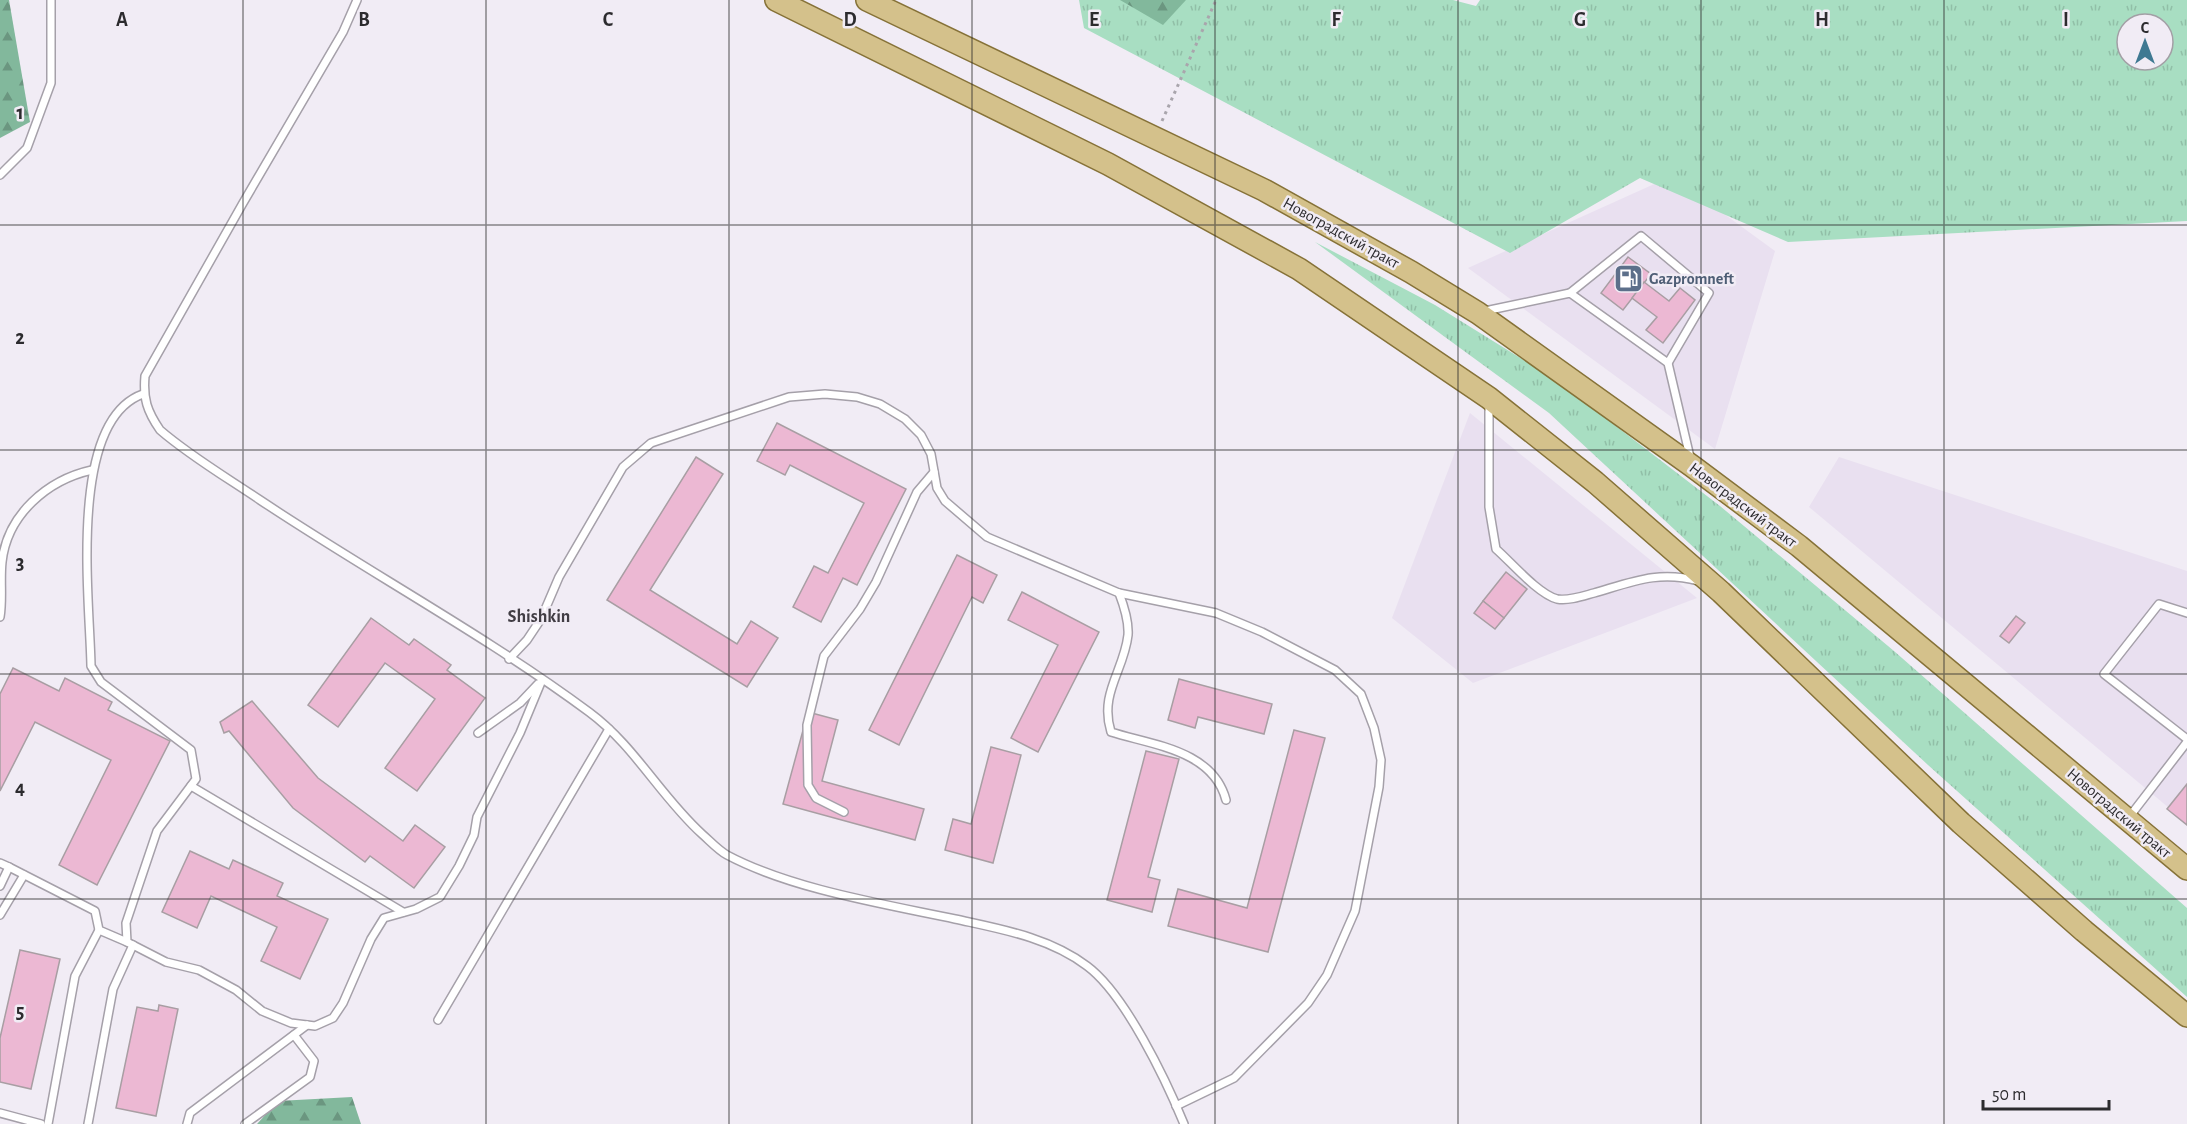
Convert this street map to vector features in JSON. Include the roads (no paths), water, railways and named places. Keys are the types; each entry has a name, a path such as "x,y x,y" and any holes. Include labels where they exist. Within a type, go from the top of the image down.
{"main road":[{"path":"776,0 1108,164 1299,269 1489,398 1595,482 1721,592 1961,823 2084,931 2187,1016"},
{"name":"Новоградский тракт","path":"867,0 1264,190 1411,272 1478,313 1692,466 1799,546 2187,869"}],"lane":[{"path":"0,175 27,148 51,83 51,0"},
{"path":"357,0 343,32 145,376 143,394 147,411 160,430 175,443 345,557 542,680 591,714 609,729 666,797 724,854 775,875 819,888 1017,933 1059,950 1088,966 1126,1013 1184,1124"},
{"path":"1478,313 1570,293 1641,236 1709,293 1668,363"},
{"path":"1570,293 1668,363 1692,466"},
{"path":"88,1124 113,989 130,943 126,923 157,831 196,779 192,750 101,682 92,666 88,502 92,470 99,446 122,407 143,394"},
{"path":"509,659 527,640 541,619 559,577 623,467 651,443 789,397 825,394 857,397 880,404 905,419 921,435 931,454 937,488 945,501 987,537 1119,593 1216,613 1262,632 1335,670 1361,694 1374,728 1381,760 1379,787 1355,911 1327,975 1308,1003 1233,1078 1176,1106"},
{"path":"1489,398 1489,507 1492,538 1496,549 1545,592 1558,599 1572,598 1668,575 1699,581 1721,592"},
{"path":"0,617 2,563 8,532 28,504 71,475 92,470"},
{"path":"844,812 816,798 808,785 807,725 824,656 860,609 876,582 917,492 934,472"},
{"path":"1119,593 1125,612 1128,635 1107,705 1111,732 1179,751 1208,771 1223,787 1226,800"},
{"path":"2127,819 2187,741 2104,674 2159,604 2187,613"},
{"path":"478,733 520,702 542,680"},
{"path":"99,930 166,962 199,970 236,990 262,1011 291,1023 315,1026 333,1018 384,918 416,909 440,897 474,835 477,817 520,733 542,680"},
{"path":"438,1020 609,729"},
{"path":"191,786 403,912"},
{"path":"0,863 95,911 99,930 75,976 48,1124"},
{"path":"0,886 9,867"},
{"path":"0,915 24,875"},
{"path":"187,1124 190,1113 307,1025"},
{"path":"245,1124 310,1077 314,1061 294,1035"},
{"path":"0,1113 41,1124"}],"place":[{"name":"Gazpromneft","path":"1628,279"}],"district":[{"name":"Shishkin","path":"539,617"}]}
